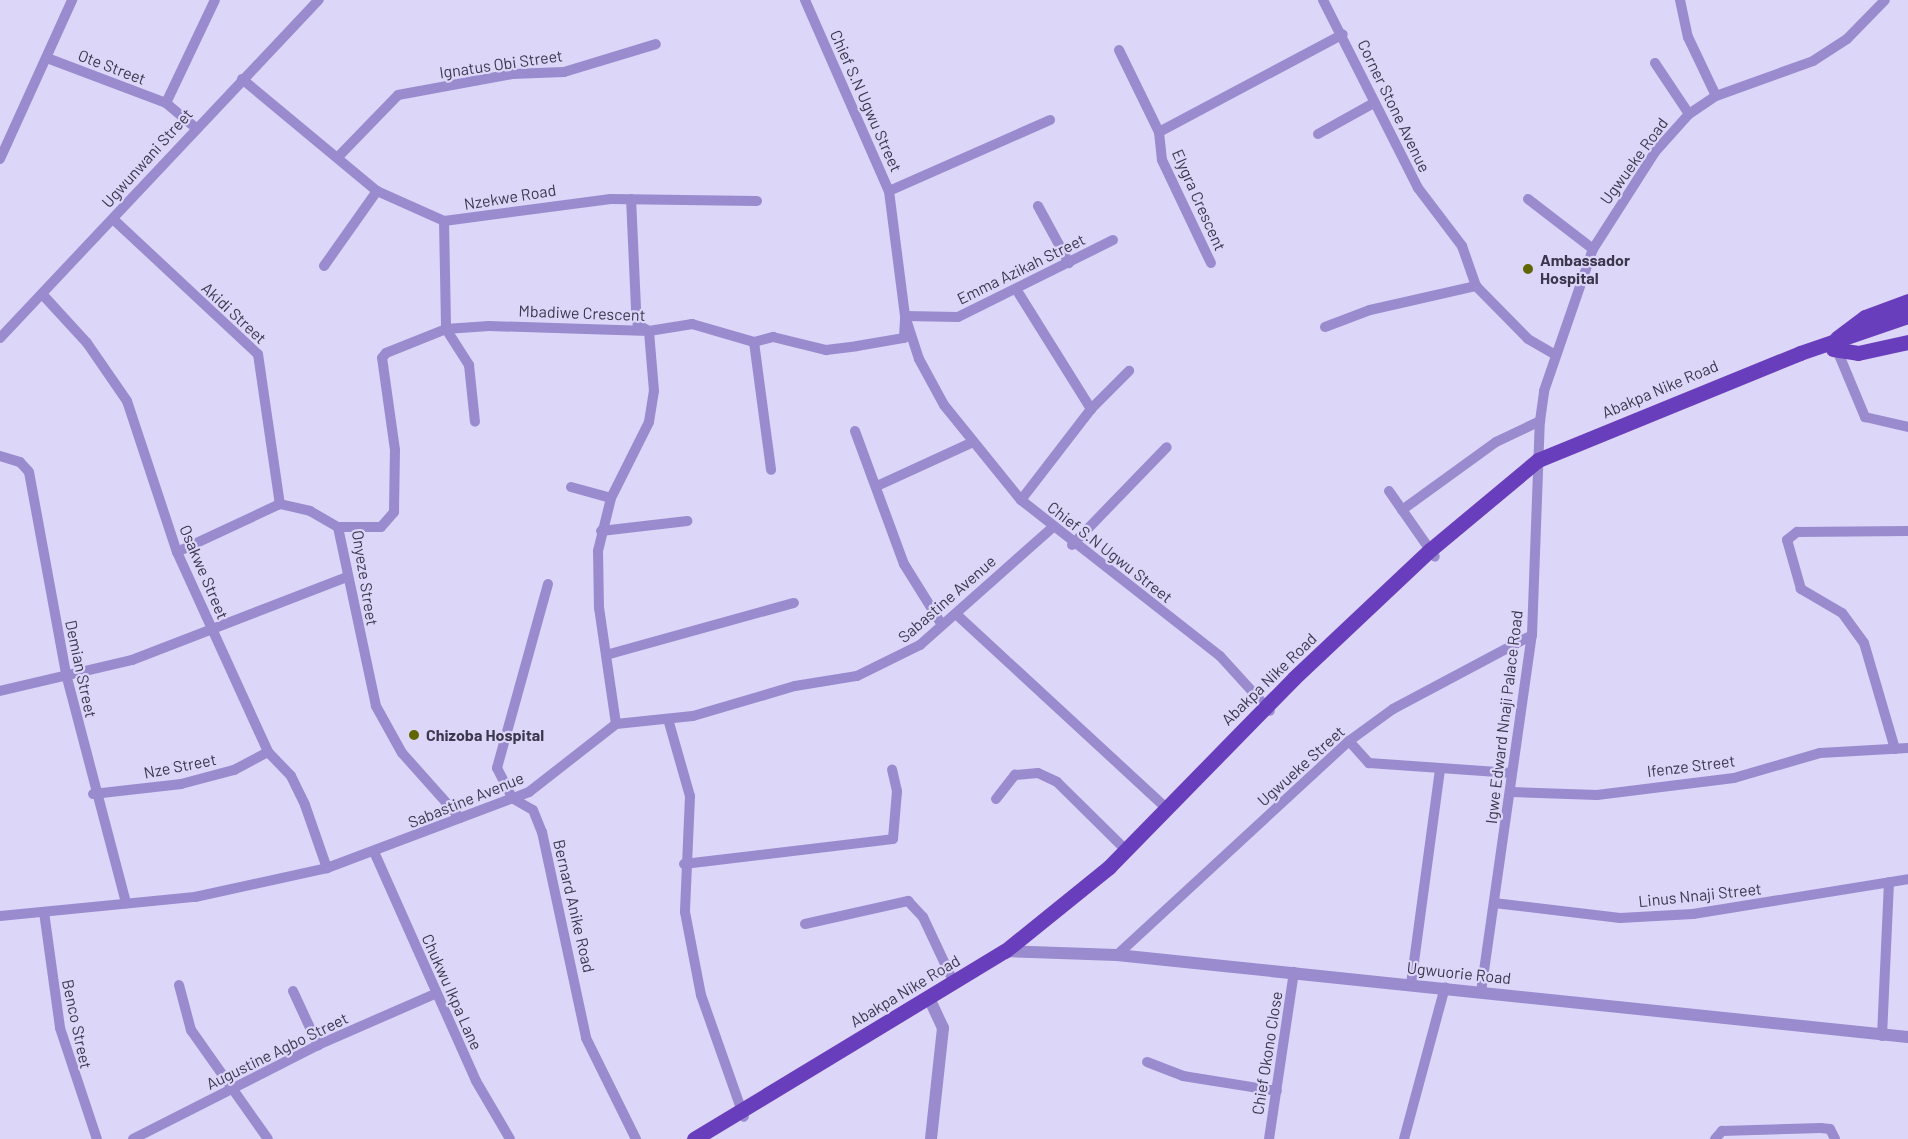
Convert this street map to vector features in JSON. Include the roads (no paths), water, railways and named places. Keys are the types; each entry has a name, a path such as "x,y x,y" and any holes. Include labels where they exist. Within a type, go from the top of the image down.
{"main road":[{"path":"1834,347 1865,317 1908,301"},
{"name":"Abakpa Nike Road","path":"931,1001 954,983 1010,951 1126,850 1268,709 1538,457 1834,347 1908,316"},
{"name":"Abakpa Nike Road","path":"1834,347 1908,327"},
{"path":"1834,347 1858,353 1908,342"},
{"name":"Abakpa Nike Road","path":"694,1139 743,1114 1010,951 1117,867 1268,709"},
{"name":"Abakpa Nike Road","path":"708,1139 743,1114"}],"street":[{"path":"0,159 72,0"},
{"path":"166,103 215,0"},
{"name":"Ugwunwani Street","path":"0,339 113,219 195,127 319,0"},
{"name":"Chief S.N Ugwu Street","path":"805,0 889,191 905,316 919,359 971,443 1021,500 1052,528 1220,656 1268,709"},
{"name":"Corner Stone Avenue","path":"1323,0 1343,34 1374,103 1418,188 1462,246 1476,286 1528,339 1556,355"},
{"path":"1680,0 1688,37 1716,96"},
{"name":"Ugwueke Road","path":"1538,457 1540,421 1556,355 1593,249 1649,160 1689,114 1716,96 1813,61 1847,39 1885,0"},
{"path":"1159,132 1343,34"},
{"name":"Ignatus Obi Street","path":"338,157 398,95 512,74 564,72 656,44"},
{"name":"Elygra Crescent","path":"1119,50 1159,132 1162,160 1211,263"},
{"name":"Ote Street","path":"47,58 166,103 195,127"},
{"path":"1655,63 1689,114"},
{"name":"Nzekwe Road","path":"242,79 377,190 444,221 631,199 757,201"},
{"path":"1318,134 1374,103"},
{"path":"889,191 1050,120"},
{"path":"324,266 377,190"},
{"path":"616,724 597,576 601,531 611,498 649,422 654,391 649,331 638,325 631,199"},
{"path":"1528,199 1593,249"},
{"path":"1038,206 1069,263"},
{"name":"Akidi Street","path":"113,219 258,354 280,504"},
{"path":"444,221 446,329 469,365 475,422"},
{"name":"Emma Azikah Street","path":"905,316 958,317 1113,240"},
{"path":"1325,327 1370,310 1476,286"},
{"path":"1017,289 1091,409"},
{"name":"Osakwe Street","path":"43,295 118,383 177,552 268,752 291,776 327,868"},
{"name":"Mbadiwe Crescent","path":"382,358 446,329 649,331 692,324 754,342 773,337 826,350 904,338 905,316"},
{"path":"754,342 771,470"},
{"path":"1834,347 1864,417 1908,427"},
{"name":"Onyeze Street","path":"382,358 395,450 393,512 381,527 338,527 376,706 387,729 460,818"},
{"path":"1021,500 1091,409 1129,371"},
{"path":"1402,510 1496,442 1540,421"},
{"path":"855,431 904,564 942,625"},
{"path":"877,486 971,443"},
{"path":"1072,545 1167,447"},
{"name":"Demian Street","path":"0,456 20,462 29,472 66,674 93,794 126,903"},
{"name":"Igwe Edward Nnaji Palace Road","path":"1481,992 1532,635 1538,457"},
{"path":"571,488 611,498"},
{"path":"1389,491 1432,554"},
{"path":"177,552 280,504 310,511 338,527"},
{"path":"601,531 687,521"},
{"name":"Sabastine Avenue","path":"0,916 253,887 327,868 375,854 534,789 616,724 668,719 858,676 894,662 957,614 1052,528"},
{"path":"1895,749 1864,643 1842,614 1814,602 1801,589 1788,540 1797,532 1908,531"},
{"path":"0,691 132,660 210,626 220,627 347,577"},
{"name":"Bernard Anike Road","path":"548,584 500,749 497,768 512,798 533,810 542,832 586,1038 636,1139"},
{"path":"606,655 794,603"},
{"path":"957,614 1166,808"},
{"name":"Ugwueke Street","path":"1117,955 1349,741 1393,709 1532,635"},
{"path":"668,719 690,796 684,864 685,912 701,995 743,1114"},
{"path":"1349,741 1369,763 1512,774"},
{"name":"Ifenze Street","path":"1510,792 1597,795 1734,778 1820,753 1908,748"},
{"name":"Nze Street","path":"93,794 181,784 234,770 268,752"},
{"path":"1411,984 1440,769"},
{"path":"684,864 893,839 897,791 892,770"},
{"path":"996,799 1015,775 1038,773 1057,782 1126,850"},
{"name":"Chukwu Ikpa Lane","path":"375,854 435,994 510,1139"},
{"name":"Linus Nnaji Street","path":"1494,903 1620,918 1694,914 1908,879"},
{"path":"1882,1036 1889,882"},
{"path":"805,924 908,901 923,917 954,983"},
{"name":"Benco Street","path":"44,912 60,1028 97,1139"},
{"name":"Ugwuorie Road","path":"1010,951 1117,955 1445,987 1908,1037"},
{"name":"Chief Okono Close","path":"1269,1139 1294,972"},
{"path":"179,985 191,1030 268,1139"},
{"path":"1404,1139 1445,987"},
{"path":"293,991 318,1045"},
{"name":"Augustine Agbo Street","path":"133,1139 318,1045 435,994"},
{"path":"931,1001 943,1045 931,1139"},
{"path":"1147,1062 1183,1076 1277,1091"},
{"path":"1716,1139 1722,1131 1821,1128 1830,1129 1835,1139"}],"place":[{"name":"Ambassador Hospital","path":"1528,269"},
{"name":"Chizoba Hospital","path":"414,735"}]}
